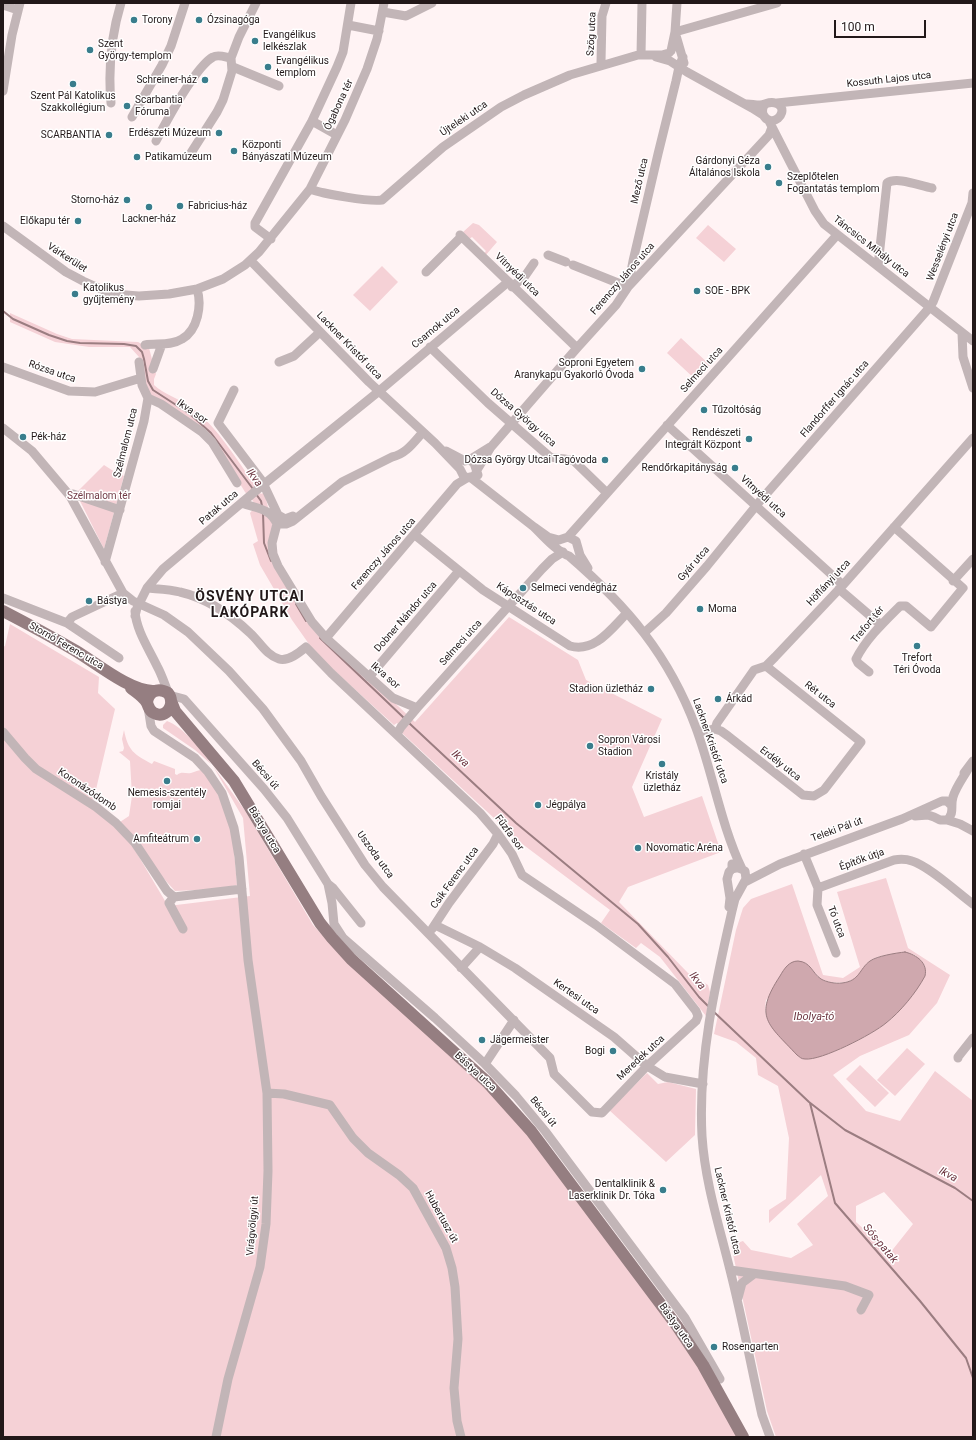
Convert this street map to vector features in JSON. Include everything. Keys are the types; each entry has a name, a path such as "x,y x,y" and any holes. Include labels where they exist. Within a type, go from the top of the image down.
{"main road":[{"name":"Stornó Ferenc utca","path":"3,611 76,652 128,684 144,690 154,691"},
{"name":"Stornó Ferenc utca","path":"128,684 147,705"},
{"path":"162,690 170,697 170,708 164,713 154,713 147,705 148,696 154,691 162,690"},
{"name":"Bástya utca","path":"170,697 175,710 234,781 314,913 332,938 351,959 487,1082 531,1130 677,1326 703,1365 743,1437"},
{"name":"Bástya utca","path":"164,713 187,725"}],"street":[{"path":"111,103 109,71 113,36 121,3"},
{"path":"132,117 162,65 171,46 185,3"},
{"path":"189,156 223,100 231,79 232,62 239,37 256,3"},
{"path":"271,239 254,225 312,121 340,59 348,25 351,3"},
{"path":"383,7 406,16 432,3"},
{"name":"Szög utca","path":"602,65 602,16 606,3"},
{"path":"641,55 642,3"},
{"path":"677,3 675,32 676,58 687,72 697,76 744,103 768,121 774,121 780,116 781,107 777,103 744,103"},
{"path":"675,32 777,3"},
{"path":"3,5 19,6 12,34 3,91"},
{"name":"Ógabona tér","path":"197,289 223,279 251,260 271,239 310,189 337,135 367,69 379,30 383,7"},
{"path":"348,25 379,30"},
{"name":"Újteleki utca","path":"310,189 361,199 380,201 385,199 443,147 501,107 524,95 553,82 602,65 641,55 662,55 676,58"},
{"path":"156,141 178,103 201,68 213,57 223,56 279,86"},
{"path":"676,58 684,63 697,76"},
{"name":"Mező utca","path":"628,287 676,81 676,58"},
{"path":"676,81 687,72"},
{"name":"Kossuth Lajos utca","path":"777,103 973,83"},
{"name":"Kossuth Lajos utca","path":"780,116 790,108 807,100"},
{"path":"765,104 762,110 768,121"},
{"name":"Táncsics Mihály utca","path":"780,116 778,128 782,147"},
{"path":"312,121 337,135"},
{"name":"Ferenczy János utca","path":"326,638 416,535 468,470 491,447 616,305 628,287 769,135 768,121"},
{"name":"Táncsics Mihály utca","path":"768,121 815,211 824,224 973,341"},
{"path":"878,266 887,183 892,180 899,180 932,188"},
{"name":"Wesselényi utca","path":"930,307 972,203 973,193"},
{"name":"Várkerület","path":"3,226 66,272 105,292 120,295 139,296 170,294 197,289"},
{"name":"Selmeci utca","path":"399,730 417,708 564,546 584,519 837,235"},
{"name":"Vitnyédi utca","path":"426,272 461,236 577,348"},
{"path":"548,255 628,287"},
{"name":"Lackner Kristóf utca","path":"251,260 378,392 435,443 480,480 494,495 534,527 552,539 559,540 644,633 673,677 683,696 698,732 730,840 733,855 732,869 729,872 727,879 730,898 726,938"},
{"name":"Csarnok utca","path":"378,392 430,347 510,284 525,276 534,263"},
{"path":"145,344 162,344 182,340 191,331 197,317 199,306 197,289"},
{"name":"Flandorffer Ignác utca","path":"756,506 930,307"},
{"path":"279,362 294,356 320,332"},
{"path":"962,333 963,357 973,388"},
{"path":"152,369 162,344"},
{"name":"Dózsa György utca","path":"430,347 511,423 550,457 557,459 570,459 574,461 607,493"},
{"path":"138,362 142,385 148,398"},
{"name":"Rózsa utca","path":"3,367 74,392 95,392 141,378"},
{"name":"Ikva sor","path":"234,390 218,423 278,515 287,519 304,512"},
{"name":"Patak utca","path":"136,602 163,569 378,392"},
{"name":"Ikva sor","path":"148,398 160,404 202,432 212,442 237,483"},
{"name":"Szélmalom utca","path":"105,562 144,421 148,398"},
{"name":"Vitnyédi utca","path":"668,425 881,625"},
{"path":"278,524 286,524 342,482 392,457 399,456 406,451 423,432"},
{"path":"3,433 14,438 36,456 70,496 123,593 136,602 135,616 141,633 160,672 170,697"},
{"name":"Höflányi utca","path":"715,729 717,723 754,670 766,666 841,587 973,438"},
{"path":"70,496 73,494 120,510"},
{"path":"246,500 261,510 270,512 278,524"},
{"name":"Gyár utca","path":"644,633 671,607 703,571 756,506"},
{"name":"Selmeci utca","path":"578,546 584,519"},
{"path":"278,524 272,543 273,554 278,566 312,622 326,638"},
{"name":"Lackner Kristóf utca","path":"534,527 564,546"},
{"path":"894,527 953,581 973,559"},
{"name":"Káposztás utca","path":"416,535 460,571 508,607 570,646 578,648 586,647 599,641 627,613"},
{"name":"Lackner Kristóf utca","path":"564,546 574,540 578,546 583,561 597,580"},
{"path":"564,546 574,555 578,546"},
{"name":"Dobner Nándor utca","path":"369,677 460,571"},
{"name":"Trefort tér","path":"869,672 858,663 856,659 881,625 900,606 903,605 932,626 963,588 953,581"},
{"name":"Fűzfa sor","path":"146,588 178,591 201,599 235,620 270,655 283,660 300,652 306,647 331,673 399,730 417,755 480,813 498,834 512,854 522,875 596,925 676,984 696,1011 698,1016 696,1021"},
{"path":"67,623 72,617 123,593"},
{"path":"3,598 67,623 119,658"},
{"name":"Uszoda utca","path":"136,602 164,615 188,632 228,671 263,709 301,761 321,796 365,865 383,887 550,1058 554,1074 592,1112 602,1113"},
{"name":"Ikva sor","path":"326,638 393,698 417,708"},
{"name":"Rét utca","path":"766,666 861,742"},
{"path":"154,691 160,684 160,672"},
{"name":"Bécsi út","path":"170,697 184,699 264,789 287,818 328,884 333,888 360,923"},
{"name":"Virágvölgyi út","path":"147,705 151,726 154,731 195,758 214,779 222,793 234,828 242,889 248,960 267,1093 268,1171 266,1224 263,1248 260,1267 228,1379 216,1437"},
{"path":"164,713 157,726 161,734 166,739"},
{"path":"698,732 715,729"},
{"name":"Erdély utca","path":"715,729 728,736 802,795 814,796 824,790 861,742"},
{"name":"Koronázódomb","path":"3,732 36,769 96,807 116,823 135,843 167,891 174,897"},
{"name":"Teleki Pál út","path":"780,864 902,819 939,802 970,765"},
{"name":"Teleki Pál út","path":"902,819 922,815 934,816 940,820 947,820 950,817 955,792 970,765"},
{"path":"934,816 933,811 939,802 947,801 957,816 973,830"},
{"path":"947,820 962,824 973,830"},
{"name":"Csík Ferenc utca","path":"429,934 493,844 498,834"},
{"name":"Lackner Kristóf utca","path":"730,840 744,870 746,879 735,899 710,1013 703,1084 702,1135 704,1159 710,1194 738,1303 762,1415 770,1437"},
{"name":"Tó utca","path":"804,854 818,888 817,905 836,953"},
{"name":"Építők útja","path":"818,888 894,860 905,860 927,869 973,904"},
{"path":"732,869 738,868 758,871 780,864"},
{"path":"728,883 732,887 736,887 780,864"},
{"name":"Bécsi út","path":"328,884 334,924 344,938 435,1018 485,1064 516,1096 641,1258 685,1318 720,1379"},
{"path":"183,929 169,903 174,897 242,889"},
{"name":"Kertesi utca","path":"435,925 480,946 515,968 614,1037 647,1066 665,1077 703,1084"},
{"path":"461,968 480,946"},
{"path":"485,1064 514,1020"},
{"name":"Meredek utca","path":"602,1113 647,1066 696,1021"},
{"path":"958,1058 973,1038"},
{"name":"Hubertusz út","path":"267,1093 284,1094 330,1105 353,1138 368,1153 413,1188 446,1248 452,1268 458,1339 454,1388 460,1437"},
{"path":"730,1270 845,1286 869,1295 861,1310"},
{"path":"738,1303 742,1283 754,1274"}],"green space":[{"path":"473,223 479,225 497,242 485,256 483,254 486,251 472,237 468,240 463,232"},
{"path":"708,225 736,249 724,262 696,238"},
{"path":"382,266 398,282 370,311 353,295"},
{"path":"10,313 72,339 138,342 149,348 156,374 154,385 188,405 207,421 216,431 261,494 263,493 265,495 273,527 273,556 330,642 415,722 509,617 578,660 586,680 662,719 632,787 644,817 702,796 721,852 628,887 619,902 688,973 708,985 710,992 706,1016 660,957 641,943 636,948 601,923 610,910 521,843 402,733 403,729 397,723 394,725 316,654 292,620 260,565 253,544 258,541 250,513 255,507 253,501 245,492 213,440 152,397 144,385 143,370 139,357 130,347 89,347 55,342 10,322"},
{"path":"681,338 710,365 696,380 667,353"},
{"name":"Szélmalom tér","path":"104,465 124,476 104,549 76,493"},
{"path":"10,624 99,677 98,693 115,709 93,802 120,822 129,816 132,796 130,761 119,752 123,751 124,748 122,739 124,730 130,747 136,754 146,761 152,764 154,761 175,769 175,774 177,775 180,773 191,773 199,770 205,770 212,781 232,827 237,885 217,889 175,891 129,840 168,906 250,896 243,818 213,766 246,812 313,925 338,952 495,1094 536,1143 674,1329 700,1368 738,1437 3,1437 3,647 5,646"},
{"path":"167,721 185,733 198,746 211,764 195,750 163,728 163,725"},
{"path":"886,878 908,948 950,975 937,1003 909,1035 860,1056 833,1075 866,1111 900,1121 935,1071 973,1101 973,1437 776,1437 767,1411 731,1245 743,1241 751,1250 791,1258 813,1245 797,1224 828,1196 821,1175 769,1223 769,1210 786,1199 789,1138 778,1086 758,1075 756,1058 736,1042 714,1034 736,930 743,908 751,899 792,884 823,975 843,978 860,967 837,892","holes":["900,953 915,955 925,966 904,1004 890,1020 882,1026 836,1051 773,1029 766,1016 766,1000 803,962 823,980 840,983 855,979 873,959","884,1192 913,1224 890,1253 856,1222 856,1206"]},
{"path":"907,1048 925,1064 895,1096 877,1080"},
{"path":"860,1065 889,1093 875,1107 846,1079"},
{"path":"647,1073 658,1084 668,1082 696,1089 695,1135 666,1162 609,1110"}],"water":[{"name":"Ibolya-tó","path":"905,952 914,955 921,960 925,967 925,976 917,989 897,1013 870,1034 823,1056 802,1059 772,1027 766,1011 767,1001 785,968 792,962 798,961 806,963 821,979 828,982 840,983 852,980 859,974 866,964 873,959"}],"waterway":[{"name":"Ikva","path":"3,311 13,319 49,335 67,341 136,346 142,352 148,381 153,390 190,414 211,433 253,489"},
{"name":"Ikva","path":"256,494 261,501 262,506"},
{"name":"Ikva","path":"263,513 264,543 271,561"},
{"name":"Ikva","path":"296,604 306,621"},
{"name":"Ikva","path":"320,638 404,718"},
{"name":"Ikva","path":"409,723 516,823 638,924 668,957 699,997 708,1006"},
{"name":"Ikva","path":"714,1012 809,1102 845,1130 955,1188 973,1201"},
{"name":"Sós-patak","path":"810,1103 835,1203 920,1301 966,1358 973,1378"}],"place":[{"name":"Torony","path":"134,20"},
{"name":"Ózsinagóga","path":"199,20"},
{"name":"Evangélikus lelkészlak","path":"255,41"},
{"name":"Szent György-templom","path":"90,50"},
{"name":"Evangélikus templom","path":"268,67"},
{"name":"Schreiner-ház","path":"205,80"},
{"name":"Szent Pál Katolikus Szakkollégium","path":"73,84"},
{"name":"Scarbantia Fóruma","path":"127,106"},
{"name":"Erdészeti Múzeum","path":"219,133"},
{"name":"SCARBANTIA","path":"109,135"},
{"name":"Központi Bányászati Múzeum","path":"234,151"},
{"name":"Patikamúzeum","path":"137,157"},
{"name":"Gárdonyi Géza Általános Iskola","path":"768,167"},
{"name":"Szeplőtelen Fogantatás templom","path":"779,183"},
{"name":"Storno-ház","path":"127,200"},
{"name":"Fabricius-ház","path":"180,206"},
{"name":"Lackner-ház","path":"149,207"},
{"name":"Előkapu tér","path":"78,221"},
{"name":"SOE - BPK","path":"697,291"},
{"name":"Katolikus gyűjtemény","path":"75,294"},
{"name":"Soproni Egyetem Aranykapu Gyakorló Óvoda","path":"642,369"},
{"name":"Tűzoltóság","path":"704,410"},
{"name":"Pék-ház","path":"23,437"},
{"name":"Rendészeti Integrált Központ","path":"749,439"},
{"name":"Dózsa György Utcai Tagóvoda","path":"605,460"},
{"name":"Rendőrkapitányság","path":"735,468"},
{"name":"Selmeci vendégház","path":"523,588"},
{"name":"Bástya","path":"89,601"},
{"name":"Moma","path":"700,609"},
{"name":"Trefort Téri Óvoda","path":"917,646"},
{"name":"Stadion üzletház","path":"651,689"},
{"name":"Árkád","path":"718,699"},
{"name":"Sopron Városi Stadion","path":"590,746"},
{"name":"Kristály üzletház","path":"662,764"},
{"name":"Nemesis-szentély romjai","path":"167,781"},
{"name":"Jégpálya","path":"538,805"},
{"name":"Amfiteátrum","path":"197,839"},
{"name":"Novomatic Aréna","path":"638,848"},
{"name":"Jägermeister","path":"482,1040"},
{"name":"Bogi","path":"613,1051"},
{"name":"Dentalklinik & Laserklinik Dr. Tóka","path":"663,1190"},
{"name":"Rosengarten","path":"714,1347"}],"district":[{"name":"ÖSVÉNY UTCAI LAKÓPARK","path":"250,606"}]}
